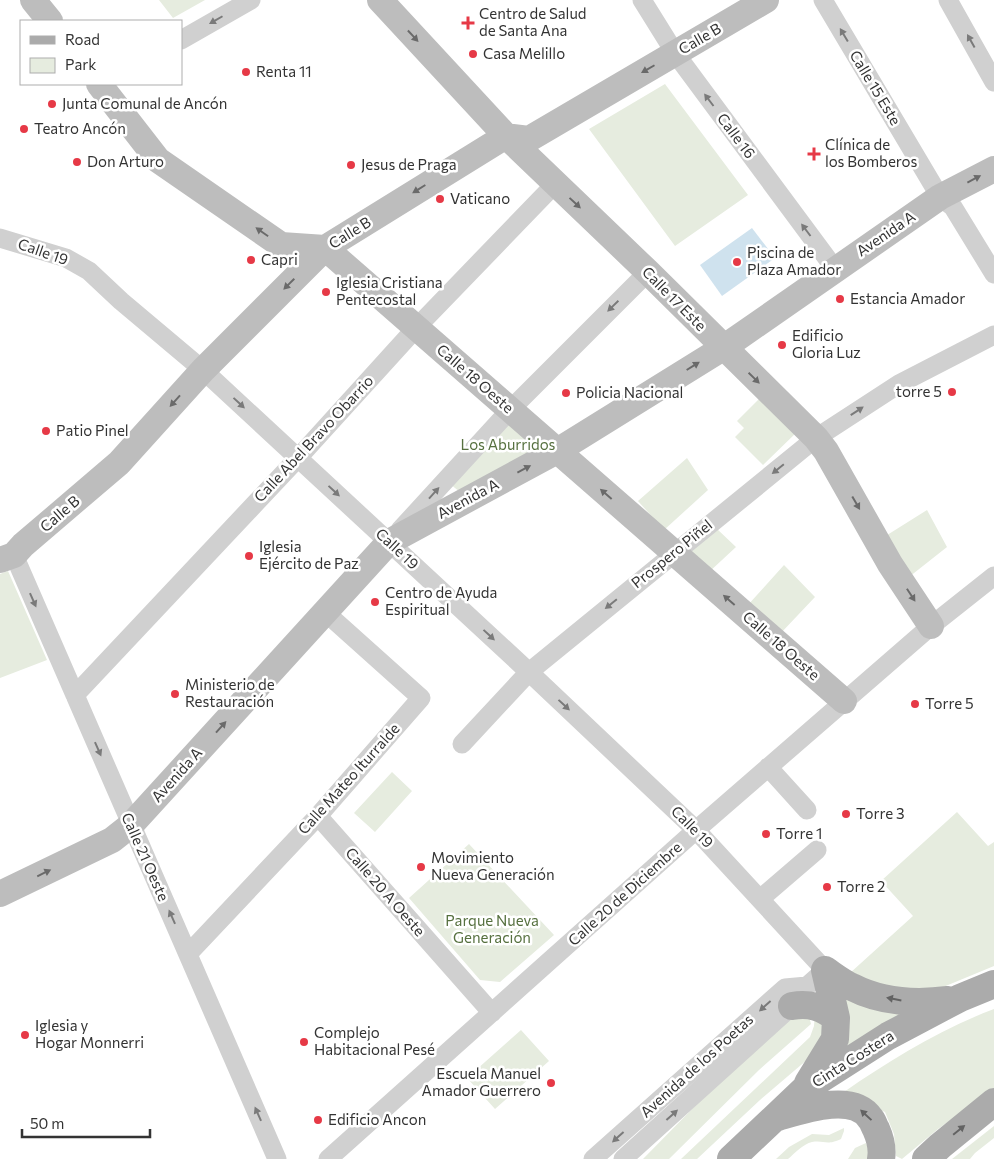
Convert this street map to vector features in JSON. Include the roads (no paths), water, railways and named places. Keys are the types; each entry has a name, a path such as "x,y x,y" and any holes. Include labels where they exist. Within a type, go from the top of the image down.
{"main road":[{"name":"Cinta Costera","path":"730,1159 805,1089 888,1036 960,998 994,984"},
{"path":"808,988 852,988 872,995 900,1001 932,1002 960,998"},
{"path":"805,1089 835,1039 836,1018 808,988"},
{"path":"808,988 802,1004 824,1009 836,1018"},
{"path":"926,1159 994,1102"},
{"path":"776,1118 828,1104 847,1105 857,1108 870,1117 879,1136 882,1152 881,1159"}],"street":[{"path":"33,0 49,20"},
{"path":"182,39 252,0"},
{"name":"Calle 17 Este","path":"380,0 506,136 648,272 722,348 816,438 826,451 890,564 931,626"},
{"name":"Calle 16","path":"642,0 675,53 835,269"},
{"name":"Calle B","path":"7,558 119,463 204,370 325,248 506,136 529,139 766,0"},
{"name":"Calle 15 Este","path":"823,0 940,197 953,207 994,274"},
{"path":"948,0 993,78"},
{"path":"102,85 158,160 281,246 325,248"},
{"name":"Avenida A","path":"0,894 112,840 131,825 389,542 557,451 722,348 940,197 994,169"},
{"name":"Calle Abel Bravo Obarrio","path":"75,695 298,458 416,328 555,184"},
{"name":"Calle 19","path":"0,238 66,258 88,271 204,370 696,830 760,899 808,988"},
{"name":"Calle 18 Oeste","path":"325,248 844,701"},
{"path":"389,542 510,410 648,272"},
{"name":"Prospero Piñel","path":"462,744 529,672 816,438 899,384 994,335"},
{"name":"Calle 21 Oeste","path":"7,558 75,695 277,1159"},
{"name":"Calle 20 de Diciembre","path":"328,1159 696,830 931,626 994,576"},
{"name":"Calle Mateo Iturralde","path":"188,954 318,816 421,698 325,612"},
{"path":"768,767 807,810"},
{"name":"Calle 20 A Oeste","path":"318,816 492,1013"},
{"path":"760,899 817,850"},
{"name":"Avenida de los Poetas","path":"593,1159 785,988 808,988"},
{"name":"Avenida de los Poetas","path":"623,1159 808,988"}],"water":[{"name":"Piscina de Plaza Amador","path":"752,228 775,258 722,296 700,265"}],"place":[{"name":"Centro de Salud de Santa Ana","path":"468,23"},
{"name":"Casa Melillo","path":"473,54"},
{"name":"Renta 11","path":"246,72"},
{"name":"Junta Comunal de Ancón","path":"52,104"},
{"name":"Teatro Ancón","path":"24,129"},
{"name":"Clínica de los Bomberos","path":"814,154"},
{"name":"Don Arturo","path":"77,162"},
{"name":"Jesus de Praga","path":"351,165"},
{"name":"Vaticano","path":"440,199"},
{"name":"Capri","path":"251,260"},
{"name":"Piscina de Plaza Amador","path":"737,262"},
{"name":"Iglesia Cristiana Pentecostal","path":"326,292"},
{"name":"Estancia Amador","path":"840,299"},
{"name":"Edificio Gloria Luz","path":"782,345"},
{"name":"torre 5","path":"952,392"},
{"name":"Policia Nacional","path":"566,393"},
{"name":"Patio Pinel","path":"46,431"},
{"name":"Iglesia Ejército de Paz","path":"249,556"},
{"name":"Centro de Ayuda Espiritual","path":"375,602"},
{"name":"Ministerio de Restauración","path":"175,694"},
{"name":"Torre 5","path":"915,704"},
{"name":"Torre 3","path":"846,814"},
{"name":"Torre 1","path":"766,834"},
{"name":"Movimiento Nueva Generación","path":"421,867"},
{"name":"Torre 2","path":"827,887"},
{"name":"Iglesia y Hogar Monnerri","path":"25,1035"},
{"name":"Complejo Habitacional Pesé","path":"304,1042"},
{"name":"Escuela Manuel Amador Guerrero","path":"551,1083"},
{"name":"Edificio Ancon","path":"318,1120"}],"park label":[{"name":"Los Aburridos","path":"508,445"},
{"name":"Parque Nueva Generación","path":"492,930"}]}
